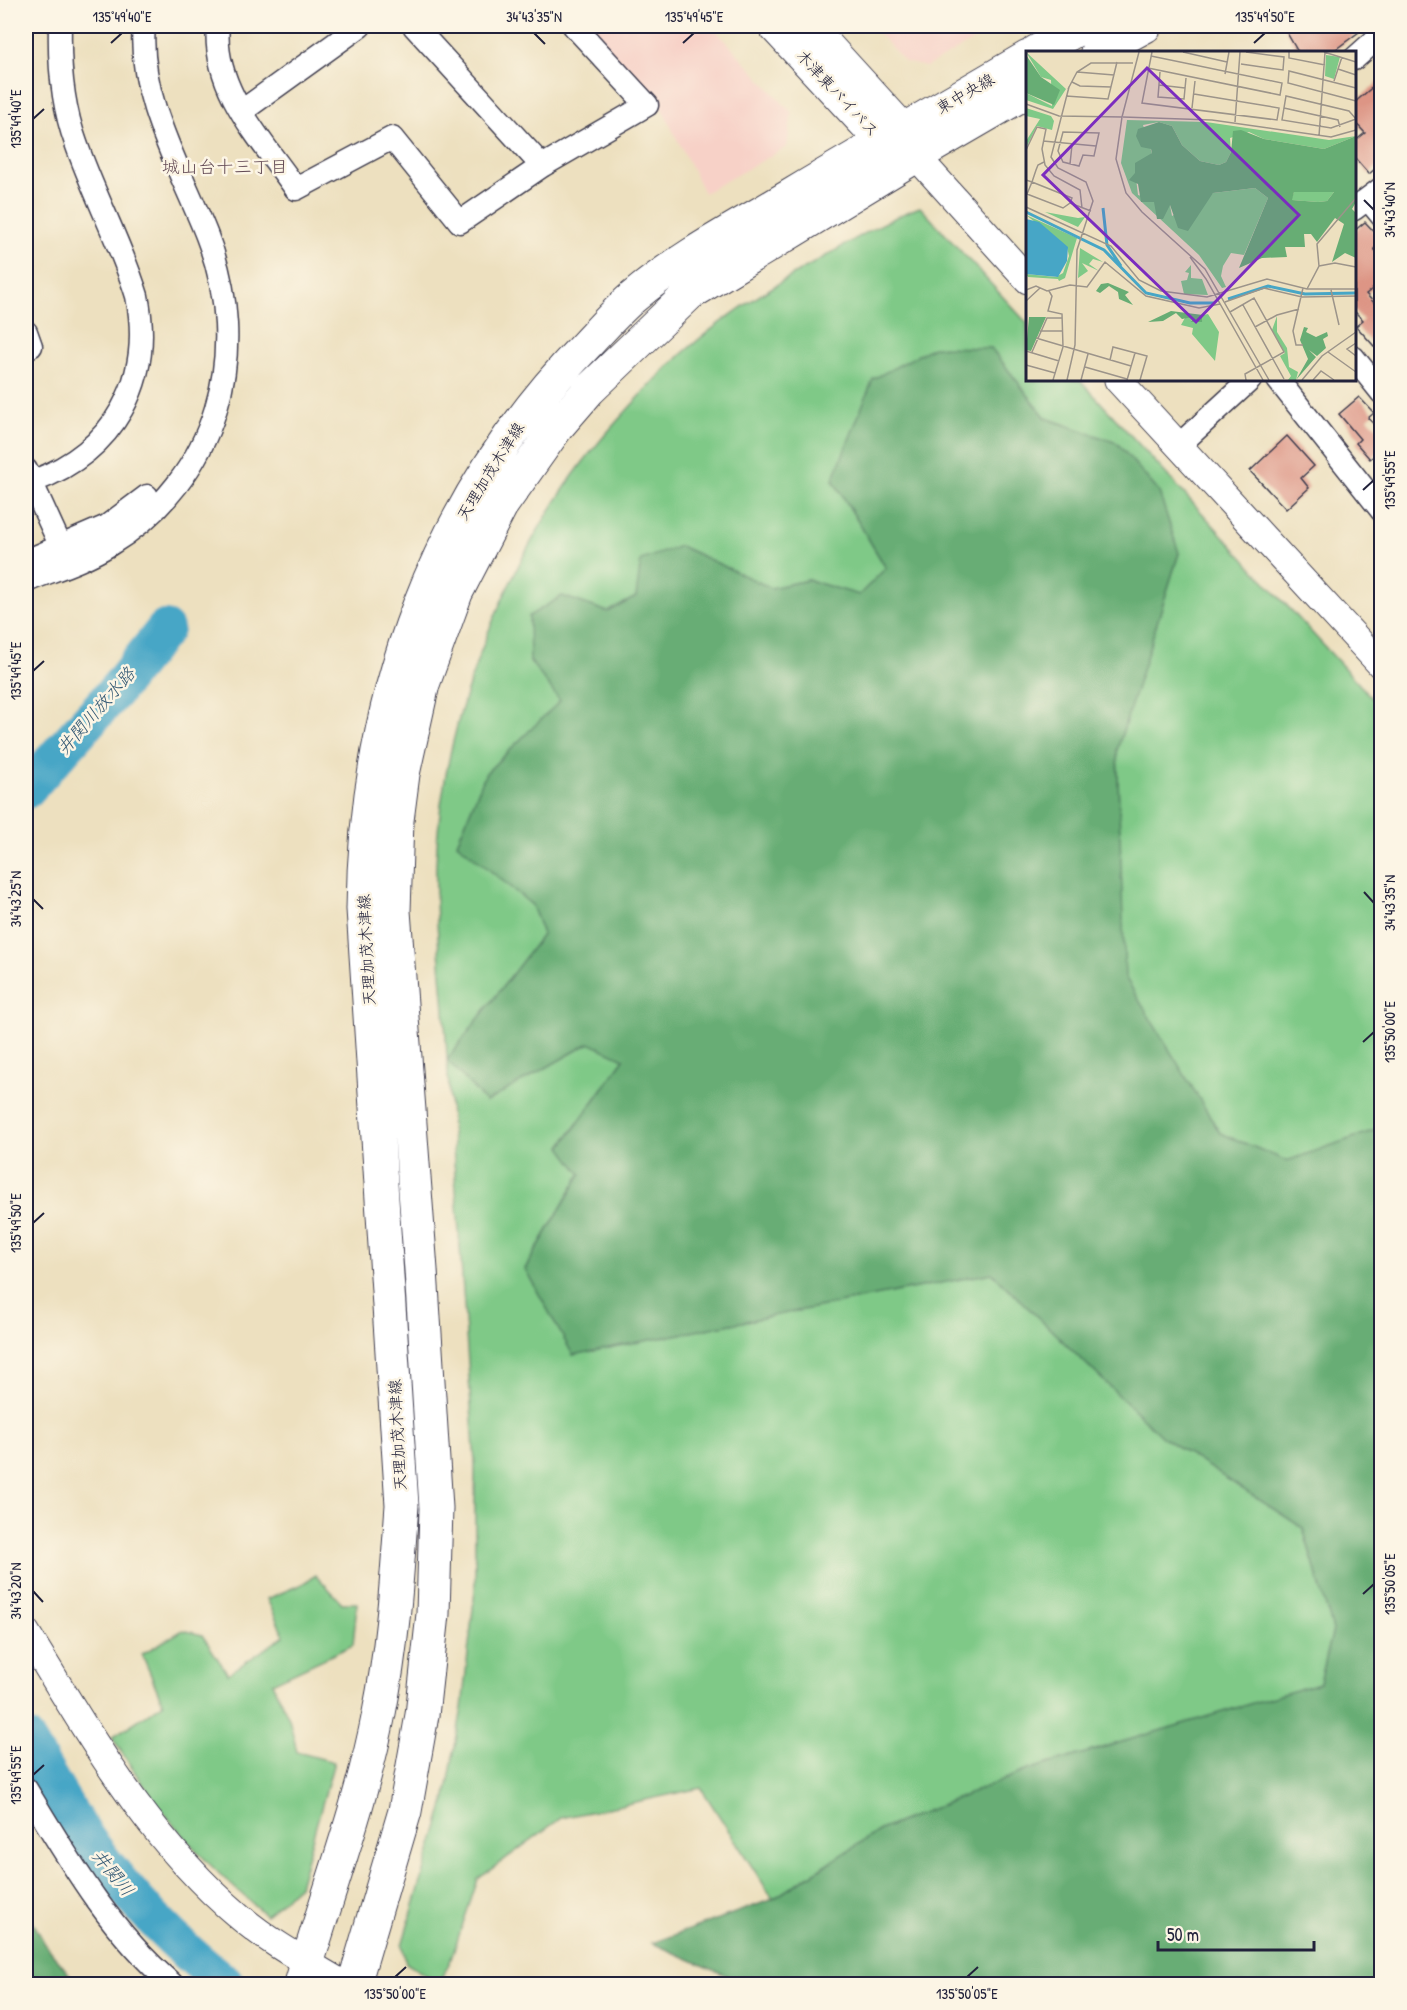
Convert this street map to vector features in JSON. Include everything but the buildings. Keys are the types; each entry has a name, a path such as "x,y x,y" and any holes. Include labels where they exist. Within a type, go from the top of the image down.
{"main road":[{"name":"木津東バイパス","path":"774,26 900,142"},
{"name":"木津東バイパス","path":"808,26 900,142"},
{"path":"1038,51 1083,26"},
{"path":"1099,51 1145,26"},
{"name":"東中央線","path":"900,142 1026,58"},
{"name":"東中央線","path":"900,142 1026,92"},
{"name":"天理加茂木津線","path":"304,1974 360,1793 379,1714 387,1669 402,1505 363,909 363,863 372,773 381,729 405,642 439,557 477,486 508,438 566,366 632,298 680,262 900,142"},
{"name":"天理加茂木津線","path":"354,1984 405,1811 422,1715 433,1614 436,1508 422,1270 394,911 395,854 403,774 423,684 456,593 482,540 528,466 589,390 689,294 900,142"}],"street":[{"path":"60,26 62,83 75,142 132,279 141,315 141,352 135,379 124,407 100,440 68,465 29,475 65,555"},
{"path":"26,581 65,555 85,537 121,517 163,479 178,460 202,415 215,366 217,323 213,289 197,240 140,104 131,60 132,26"},
{"path":"26,561 109,545 132,529 172,491 201,445 220,395 226,368 228,341 223,288 207,236 152,99 144,59 144,26"},
{"path":"218,26 218,53 227,86 296,189 392,138 460,222 542,166 647,105 574,26"},
{"path":"242,111 360,26"},
{"path":"414,26 542,166"},
{"path":"1356,57 1382,34"},
{"path":"900,142 1026,278"},
{"path":"26,332 31,346 26,348"},
{"path":"1356,360 1382,393"},
{"path":"1119,381 1382,666"},
{"path":"1178,446 1249,381"},
{"path":"1279,381 1382,512"},
{"path":"26,1632 130,1798 171,1851 304,1974 343,1984"},
{"path":"26,1789 99,1906 117,1930 172,1984"}],"shaded area":[{"path":"586,26 712,26 792,113 787,147 704,193 662,109"},
{"path":"872,26 987,26 990,31 926,67 905,62"}],"green space":[{"path":"920,207 1026,322 1026,381 1081,381 1381,708 1381,1128 1287,1161 1220,1133 1124,977 1117,749 1179,553 1117,443 1046,418 991,348 833,480 886,568 859,595 808,580 771,588 680,546 636,597 608,612 562,596 530,661 561,701 486,773 457,843 532,905 543,934 447,1060 436,889 440,814 448,763 461,712 477,662 519,564 544,519 582,463 629,408 684,352 722,321 784,280 872,229"},
{"path":"933,347 991,348 1046,418 1117,443 1159,492 1179,553 1117,750 1125,977 1220,1133 1287,1161 1381,1128 1381,1984 746,1984 652,1943 773,1899 880,1830 1028,1770 1320,1683 1333,1630 1303,1528 1162,1437 992,1273 573,1355 525,1269 581,1174 561,1147 624,1059 589,1043 486,1102 447,1060 543,934 532,905 457,843 486,773 560,701 530,661 529,616 562,596 608,612 636,597 641,560 680,546 771,588 808,580 859,595 886,568 833,480 873,379"},
{"path":"590,1043 624,1059 561,1146 581,1173 525,1269 573,1355 992,1273 1162,1437 1303,1528 1333,1630 1320,1683 1028,1770 880,1830 773,1899 701,1788 561,1818 478,1879 450,1962 438,1983 406,1963 402,1945 445,1802 462,1708 475,1590 475,1464 447,1060 487,1101"},
{"path":"316,1575 342,1603 357,1603 353,1645 272,1683 289,1718 297,1752 334,1762 299,1886 266,1915 199,1854 163,1812 112,1737 163,1704 142,1654 183,1630 202,1635 228,1674 284,1636 267,1599 302,1584"},
{"path":"26,1909 45,1944 77,1984 26,1984"}],"waterway":[{"name":"井関川放水路","path":"26,790 118,688 165,629"},
{"name":"井関川","path":"26,1739 81,1831 120,1883 170,1936 226,1984"}],"district":[{"name":"城山台十三丁目","path":"225,167"}]}
